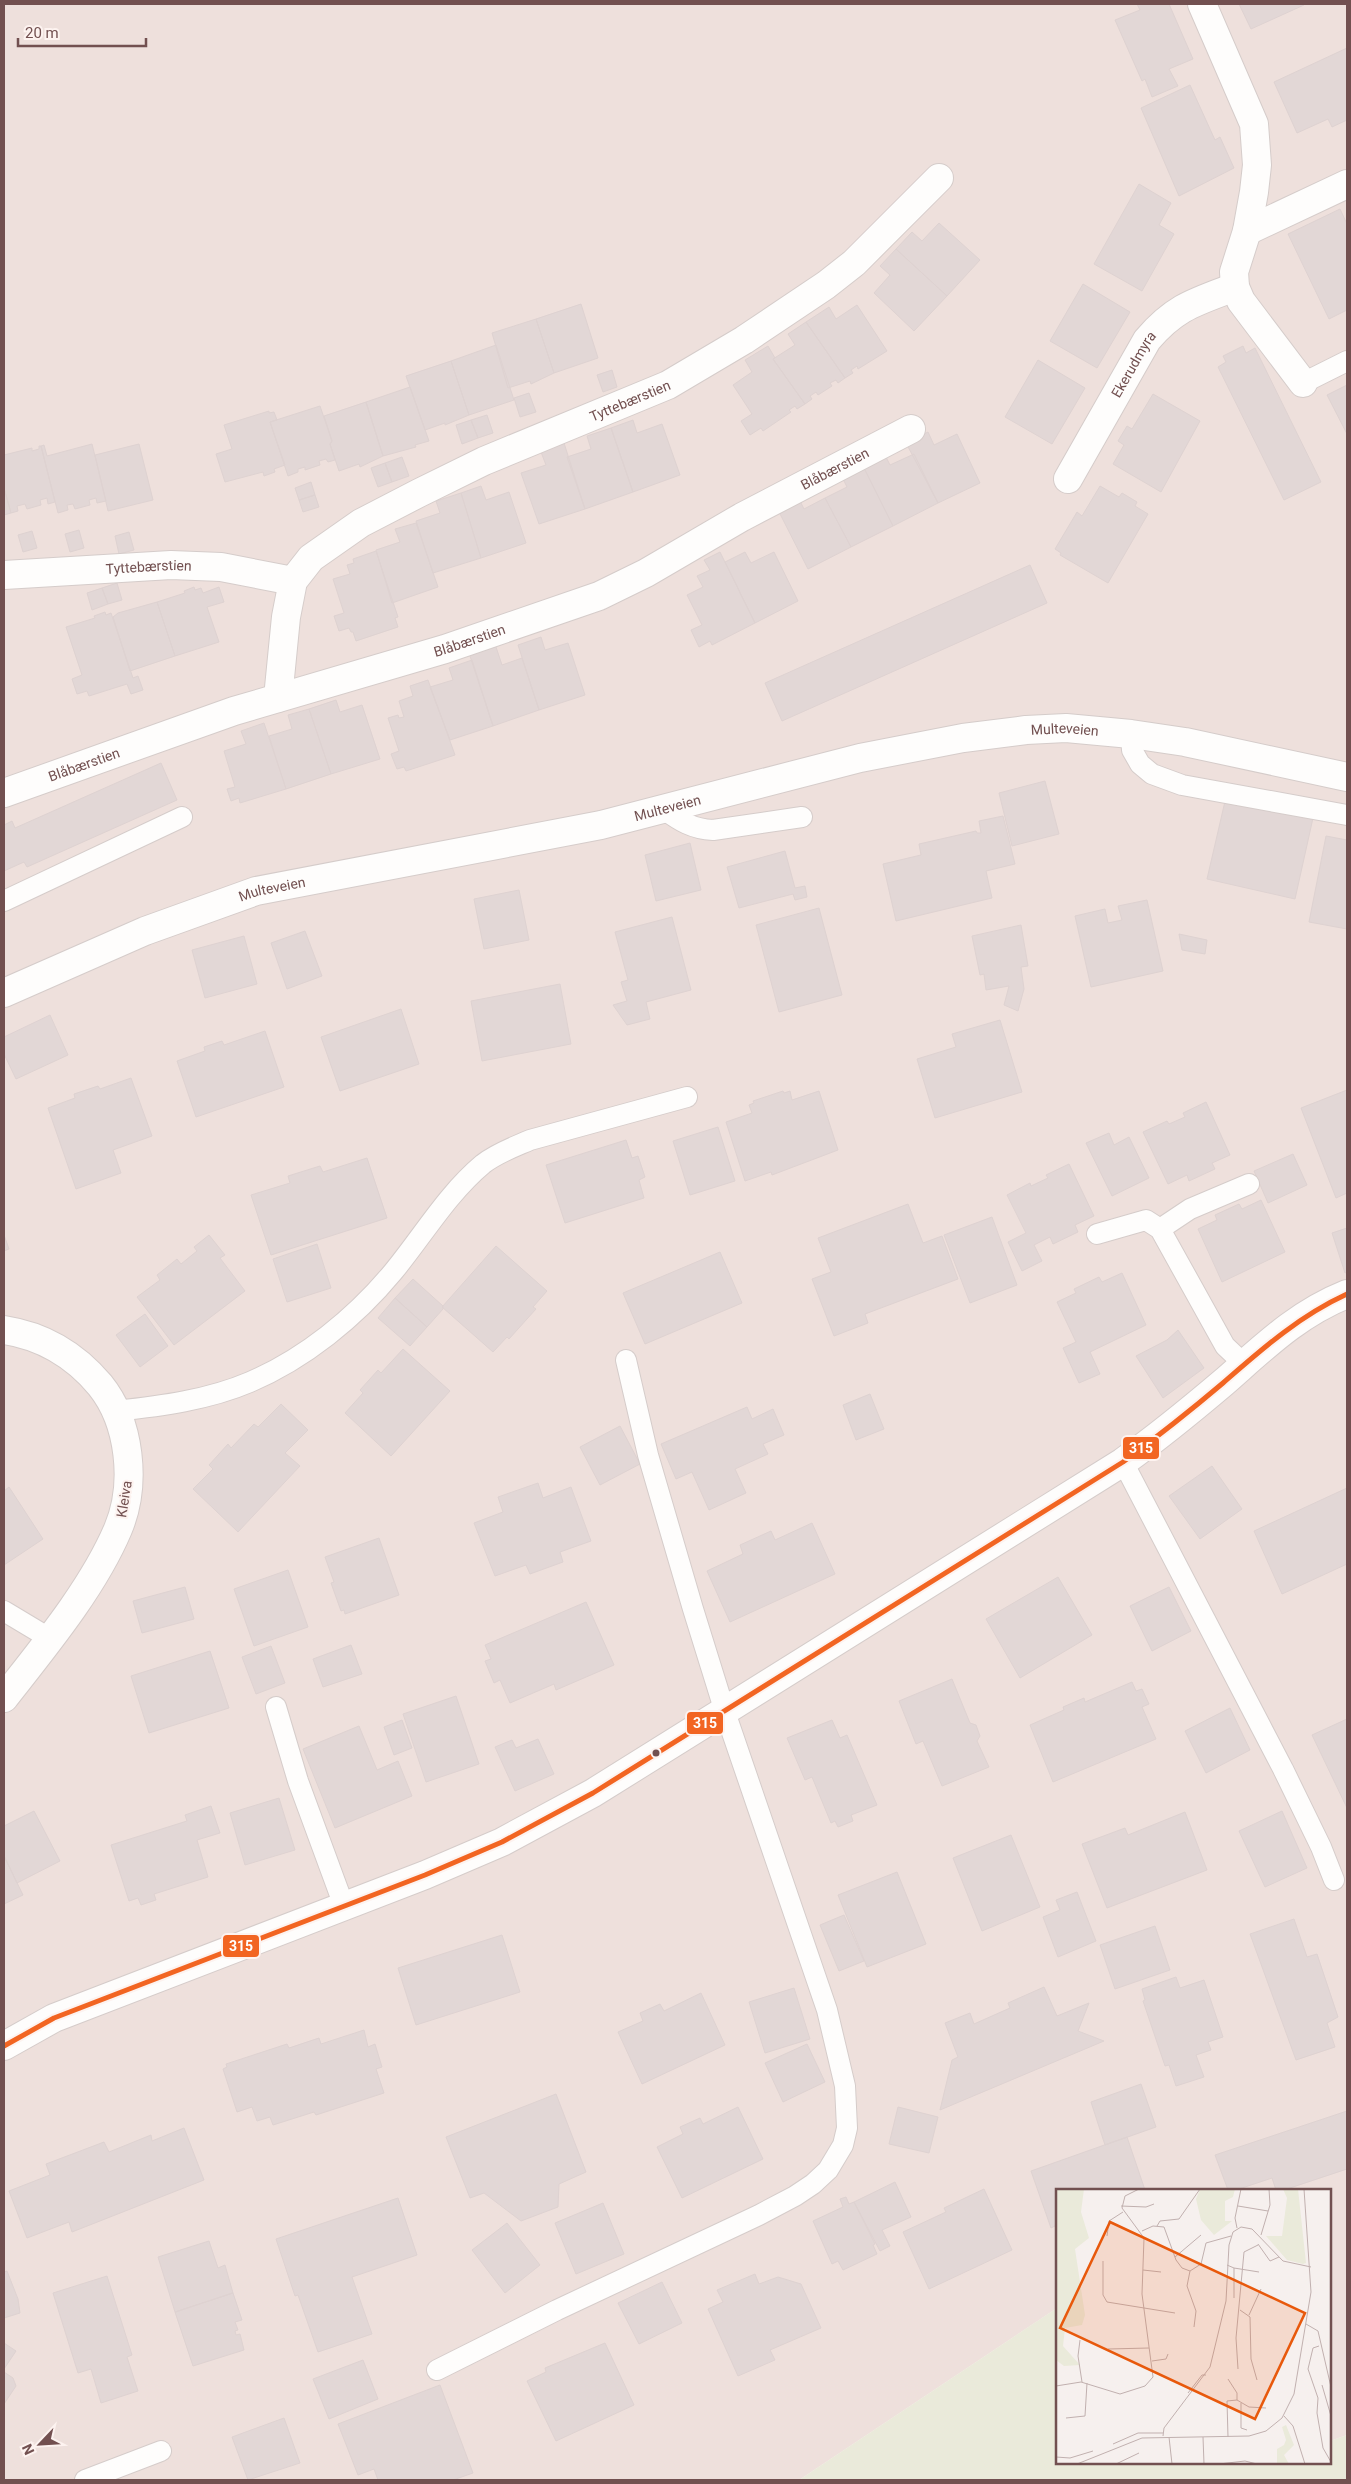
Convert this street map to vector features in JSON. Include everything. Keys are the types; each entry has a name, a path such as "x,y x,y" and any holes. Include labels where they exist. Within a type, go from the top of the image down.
{"street":[{"path":"1202,4 1254,124 1257,164 1246,231 1234,272 1235,287 1241,301 1303,383"},
{"name":"Tyttebærstien","path":"278,698 286,617 293,581 311,558 361,523 484,461 668,385 744,340 820,290 854,263 938,178"},
{"path":"1246,231 1347,184"},
{"name":"Ekerudmyra","path":"1068,479 1147,340 1162,322 1176,311 1235,287"},
{"name":"Blåbærstien","path":"4,793 234,711 445,648 599,596 646,573 758,508 911,429"},
{"name":"Tyttebærstien","path":"4,575 171,565 220,567 293,581"},
{"name":"Multeveien","path":"4,993 144,931 256,891 516,842 663,810 860,758 964,738 1026,730 1066,728 1131,734 1185,742 1347,777"},
{"path":"4,2046 54,2018 425,1875 502,1842 593,1793 726,1712 1122,1462 1176,1422 1287,1327 1316,1309 1347,1294"},
{"name":"Kleiva","path":"4,1330 25,1333 58,1347 85,1366 106,1393 116,1411 128,1457 125,1506 118,1528 105,1554 49,1638 4,1698"}],"lane":[{"path":"1303,383 1347,361"},
{"path":"1131,734 1132,750 1140,764 1152,774 1182,785 1347,815"},
{"path":"663,810 687,825 699,829 713,830 802,817"},
{"path":"4,901 182,817"},
{"path":"116,1411 193,1400 249,1382 288,1362 328,1335 360,1307 392,1274 466,1180 484,1164 505,1150 530,1140 687,1097"},
{"path":"1160,1229 1190,1210 1249,1184"},
{"path":"1097,1234 1146,1220 1160,1229 1225,1346 1244,1364"},
{"path":"437,2370 795,2196 813,2184 828,2170 843,2145 848,2108 834,2039 816,1979 726,1712 648,1455 626,1360"},
{"path":"1122,1462 1283,1769 1321,1847 1334,1880"},
{"path":"4,1612 49,1638"},
{"path":"276,1707 298,1781 344,1906"},
{"path":"85,2480 161,2451"}],"shaded area":[{"path":"4,4 1347,4 1347,2435 1331,2441 1331,2189 1056,2189 1056,2309 799,2480 4,2480"}],"green space":[{"path":"1056,2309 1056,2464 1331,2464 1331,2441 1347,2435 1347,2480 799,2480"}],"building":[{"path":"1137,4 1169,4 1193,59 1169,69 1178,86 1152,97 1145,79 1142,81 1115,20 1140,10"},
{"path":"1239,4 1303,4 1304,5 1251,29"},
{"path":"1347,48 1347,120 1332,127 1328,119 1297,133 1274,82"},
{"path":"1190,85 1215,140 1220,137 1234,168 1179,196 1141,108"},
{"path":"1139,184 1171,203 1159,225 1174,234 1142,291 1094,264"},
{"path":"1340,209 1347,224 1347,310 1329,319 1288,234"},
{"path":"939,223 980,260 947,296 896,249 912,232 922,241"},
{"path":"896,249 947,296 914,331 874,293 890,275 880,266"},
{"path":"1083,284 1130,312 1097,368 1050,341"},
{"path":"581,304 598,358 554,373 536,319"},
{"path":"857,305 887,351 858,369 857,366 851,370 853,373 845,378 806,322 829,307 836,319"},
{"path":"536,319 554,373 531,384 530,381 508,388 492,333"},
{"path":"806,322 845,378 838,383 836,380 830,383 832,386 818,395 816,392 810,396 812,399 805,404 773,359 795,345 788,334"},
{"path":"496,345 514,400 469,415 451,361"},
{"path":"768,346 775,358 773,359 805,404 797,409 795,406 789,410 791,412 763,431 761,428 750,435 741,421 752,414 733,385 752,372 745,360"},
{"path":"1243,346 1246,353 1255,348 1321,482 1284,500 1218,367 1226,362 1223,356"},
{"path":"1038,360 1085,388 1052,444 1005,417"},
{"path":"451,361 469,415 445,425 445,423 425,430 406,376"},
{"path":"612,370 617,387 603,392 597,375"},
{"path":"1347,385 1347,434 1327,395"},
{"path":"410,387 429,441 415,445 416,447 383,456 366,402"},
{"path":"529,393 536,412 520,417 514,398"},
{"path":"1153,394 1200,421 1161,492 1113,464 1124,445 1118,441 1127,426 1132,429"},
{"path":"366,402 383,456 360,467 359,464 339,471 330,444 332,441 324,416"},
{"path":"320,406 332,441 330,444 335,460 328,462 326,459 319,461 320,465 305,470 305,467 298,469 298,472 288,476 270,422"},
{"path":"269,411 269,413 274,412 277,420 270,422 285,465 274,469 275,472 264,476 263,472 225,482 216,454 232,449 224,425"},
{"path":"487,415 493,433 478,438 471,420"},
{"path":"471,420 478,438 462,444 456,425"},
{"path":"633,420 637,433 662,424 680,475 633,492 611,428"},
{"path":"611,428 633,492 585,509 567,457 591,449 587,436"},
{"path":"928,432 934,445 957,434 980,483 938,503 906,443"},
{"path":"564,443 585,509 539,524 521,473 546,465 541,452"},
{"path":"92,444 106,501 97,503 96,498 89,500 90,505 75,509 73,504 67,505 68,510 58,513 41,446 44,445 47,456"},
{"path":"139,444 153,500 108,511 95,455"},
{"path":"39,446 41,446 55,502 48,504 47,498 40,500 41,505 27,509 25,504 17,506 18,511 11,513 4,488 4,455 32,448 32,451 39,449"},
{"path":"884,453 890,465 914,454 938,503 893,526 862,464"},
{"path":"402,457 409,476 392,482 385,463"},
{"path":"385,463 392,482 378,487 371,468"},
{"path":"862,464 893,526 851,547 825,498 847,487 841,475"},
{"path":"311,482 315,495 299,500 295,488"},
{"path":"481,486 486,500 509,492 526,543 481,558 461,493"},
{"path":"1100,486 1119,497 1122,493 1137,502 1135,506 1148,514 1108,583 1060,555 1061,553 1055,549 1077,512 1082,516"},
{"path":"4,488 11,513 4,515"},
{"path":"461,493 481,558 433,573 416,521 440,513 436,501"},
{"path":"315,495 319,507 303,512 299,500"},
{"path":"798,497 804,509 825,498 851,547 808,569 777,508"},
{"path":"416,523 438,587 392,603 376,550 400,542 395,529"},
{"path":"79,530 84,548 70,552 65,534"},
{"path":"32,531 37,548 23,552 18,535"},
{"path":"129,532 134,550 119,554 115,536"},
{"path":"376,551 398,617 395,618 398,627 356,641 353,632 349,628 339,631 334,616 344,613 333,579 350,574 347,565 354,563 353,559"},
{"path":"720,552 755,623 712,645 710,641 699,647 691,630 702,625 687,595 703,587 697,576 710,570 704,560"},
{"path":"745,552 751,563 774,552 798,601 755,623 725,562"},
{"path":"1030,565 1047,603 782,721 765,683"},
{"path":"117,583 122,600 108,604 102,588"},
{"path":"194,587 195,590 201,588 203,593 219,587 224,602 207,607 219,642 175,656 157,602 185,593 184,591"},
{"path":"102,588 108,604 92,610 87,593"},
{"path":"157,602 175,656 130,671 113,617 118,613"},
{"path":"105,612 106,615 111,613 133,678 138,676 143,690 131,694 127,684 89,696 87,691 77,694 72,679 82,675 66,627 95,618 94,616"},
{"path":"541,637 545,650 568,643 585,695 539,710 518,645"},
{"path":"495,644 502,665 522,658 539,710 493,726 469,653"},
{"path":"472,660 493,726 450,740 430,687 453,680 449,668"},
{"path":"428,680 455,755 406,771 404,767 397,769 391,754 399,751 388,718 398,715 399,718 404,717 399,701 413,696 410,686"},
{"path":"336,700 340,712 362,705 380,759 331,774 309,709"},
{"path":"309,709 331,774 286,789 269,736 292,729 288,715"},
{"path":"264,723 286,789 240,803 239,798 231,801 227,789 235,787 224,751 246,744 241,731"},
{"path":"161,763 177,800 27,867 24,862 4,871 4,825 12,821 15,828"},
{"path":"1045,781 1059,834 1012,846 999,793"},
{"path":"1226,797 1313,818 1295,899 1207,879"},
{"path":"1003,816 1015,864 986,871 992,898 896,921 883,864 921,855 919,844 976,831 981,833 979,821"},
{"path":"1326,836 1347,840 1347,929 1309,922"},
{"path":"690,843 701,890 656,901 645,855"},
{"path":"785,851 795,888 805,886 807,897 795,900 793,894 739,908 727,867"},
{"path":"519,890 529,940 484,949 474,899"},
{"path":"1147,900 1163,971 1091,987 1075,916 1105,909 1108,923 1122,920 1118,906"},
{"path":"819,908 842,995 779,1012 756,925"},
{"path":"672,917 691,990 646,1002 650,1019 627,1025 613,1005 627,1001 621,982 628,980 615,932"},
{"path":"1021,925 1028,966 1021,967 1024,989 1018,1011 1004,1005 1009,986 986,990 984,974 980,975 972,936"},
{"path":"305,931 322,976 287,989 271,943"},
{"path":"1179,934 1207,940 1205,954 1182,950"},
{"path":"244,936 257,984 205,998 192,950"},
{"path":"560,984 571,1044 482,1061 471,1001"},
{"path":"401,1009 419,1064 340,1091 321,1037"},
{"path":"50,1015 68,1055 16,1079 4,1054 4,1037"},
{"path":"1000,1020 1022,1092 935,1118 917,1059 956,1047 952,1034"},
{"path":"265,1031 284,1087 196,1117 177,1061 205,1051 204,1047 222,1041 224,1045"},
{"path":"131,1078 152,1136 113,1150 121,1173 76,1189 48,1108 75,1098 74,1094 98,1086 100,1089"},
{"path":"1347,1090 1347,1193 1336,1198 1301,1108"},
{"path":"783,1091 784,1093 790,1091 792,1100 819,1091 838,1150 772,1175 771,1172 745,1181 726,1122 752,1113 749,1105 754,1103 753,1101"},
{"path":"1206,1102 1230,1155 1212,1163 1215,1169 1189,1181 1187,1175 1168,1184 1143,1132 1167,1121 1169,1124 1185,1117 1183,1113"},
{"path":"718,1127 735,1181 690,1195 673,1141"},
{"path":"1109,1133 1114,1145 1129,1137 1149,1178 1112,1196 1086,1143"},
{"path":"626,1140 632,1158 638,1156 645,1177 639,1180 644,1198 565,1223 546,1165"},
{"path":"1293,1154 1307,1185 1268,1203 1254,1171"},
{"path":"367,1158 387,1218 271,1255 251,1195 290,1183 288,1176 320,1166 323,1172"},
{"path":"1069,1164 1094,1216 1075,1225 1078,1232 1053,1244 1050,1237 1034,1245 1042,1261 1022,1271 1008,1242 1026,1233 1007,1195 1030,1183 1031,1186 1048,1178 1046,1175"},
{"path":"1261,1200 1285,1252 1222,1282 1198,1229 1217,1220 1215,1215 1239,1204 1242,1209"},
{"path":"908,1204 923,1243 942,1236 958,1279 865,1314 868,1323 834,1336 812,1279 831,1272 818,1238"},
{"path":"992,1217 1017,1285 970,1303 944,1235"},
{"path":"1347,1228 1347,1272 1345,1273 1332,1233"},
{"path":"4,1235 9,1249 4,1251"},
{"path":"209,1235 225,1255 220,1258 245,1291 174,1345 137,1297 160,1280 157,1275 177,1259 181,1264 197,1251 194,1247"},
{"path":"317,1244 331,1288 287,1302 273,1259"},
{"path":"496,1246 547,1291 533,1307 536,1309 509,1339 507,1337 493,1352 442,1307"},
{"path":"720,1252 742,1303 645,1344 623,1293"},
{"path":"1122,1273 1146,1325 1090,1352 1100,1374 1079,1383 1063,1348 1076,1342 1057,1302 1076,1293 1074,1289 1099,1277 1102,1282"},
{"path":"413,1279 443,1306 443,1309 427,1327 395,1298"},
{"path":"395,1298 427,1327 410,1346 378,1318"},
{"path":"145,1314 168,1346 140,1367 116,1335"},
{"path":"1178,1330 1204,1368 1163,1398 1136,1356 1167,1340"},
{"path":"403,1349 450,1391 391,1456 345,1413 363,1393 360,1390 378,1370 381,1373"},
{"path":"870,1394 884,1429 856,1440 843,1405"},
{"path":"281,1404 308,1430 285,1453 300,1466 238,1532 193,1489 213,1469 209,1465 228,1444 231,1448 254,1424 258,1427"},
{"path":"747,1407 752,1419 773,1409 784,1435 763,1444 768,1454 735,1469 746,1493 709,1510 692,1472 676,1479 661,1444"},
{"path":"620,1426 640,1464 600,1485 580,1447"},
{"path":"1212,1466 1242,1509 1200,1539 1169,1496"},
{"path":"538,1483 543,1498 571,1487 591,1541 560,1552 563,1562 530,1574 526,1565 495,1576 474,1523 503,1512 498,1497"},
{"path":"9,1487 43,1539 4,1565 4,1491"},
{"path":"1347,1488 1347,1564 1282,1594 1254,1531"},
{"path":"812,1523 835,1574 730,1622 707,1571 743,1554 740,1545 771,1531 775,1540"},
{"path":"379,1538 399,1595 345,1614 344,1610 341,1611 331,1583 334,1582 325,1557"},
{"path":"288,1570 308,1627 254,1646 234,1589"},
{"path":"1058,1577 1092,1635 1020,1678 986,1619"},
{"path":"185,1587 194,1619 142,1633 133,1601"},
{"path":"1169,1587 1191,1631 1152,1651 1130,1606"},
{"path":"586,1602 614,1665 556,1690 554,1684 510,1703 500,1680 494,1683 485,1661 491,1659 485,1645"},
{"path":"351,1645 362,1674 323,1687 313,1659"},
{"path":"271,1646 285,1683 256,1694 242,1657"},
{"path":"210,1651 229,1708 149,1733 131,1676"},
{"path":"952,1679 970,1723 976,1725 980,1736 977,1741 989,1767 942,1786 923,1741 916,1744 899,1701"},
{"path":"1132,1682 1136,1691 1142,1689 1149,1704 1142,1707 1156,1739 1053,1782 1030,1725 1064,1710 1063,1707 1084,1698 1085,1702"},
{"path":"456,1696 479,1764 426,1782 403,1714"},
{"path":"1230,1708 1250,1750 1206,1773 1185,1731"},
{"path":"1347,1719 1347,1808 1312,1735"},
{"path":"402,1720 412,1748 394,1755 384,1727"},
{"path":"832,1720 840,1738 847,1735 877,1805 851,1815 853,1821 838,1827 835,1821 831,1823 812,1777 805,1780 787,1738"},
{"path":"359,1726 377,1770 398,1761 412,1796 335,1828 303,1749"},
{"path":"538,1739 554,1774 515,1791 495,1747 512,1740 516,1748"},
{"path":"279,1798 295,1850 245,1865 230,1813"},
{"path":"211,1806 220,1833 197,1840 208,1877 154,1894 156,1900 141,1905 138,1898 129,1901 111,1845 187,1821 185,1815"},
{"path":"34,1811 60,1861 17,1883 4,1856 4,1826"},
{"path":"1282,1811 1307,1868 1265,1887 1239,1831"},
{"path":"1185,1812 1207,1870 1107,1908 1082,1844 1125,1828 1128,1835"},
{"path":"1011,1835 1040,1907 982,1931 953,1858"},
{"path":"4,1856 23,1895 4,1904"},
{"path":"897,1872 926,1944 867,1967 838,1895"},
{"path":"1077,1892 1096,1941 1058,1957 1043,1917 1060,1910 1056,1900"},
{"path":"844,1915 864,1961 839,1971 820,1925"},
{"path":"1294,1919 1307,1957 1317,1954 1338,2017 1327,2023 1335,2047 1296,2060 1250,1934"},
{"path":"1155,1926 1170,1970 1115,1989 1100,1945"},
{"path":"502,1935 520,1992 416,2025 398,1968"},
{"path":"1176,1977 1180,1988 1204,1980 1223,2037 1208,2042 1211,2050 1196,2055 1204,2077 1176,2086 1169,2065 1165,2066 1143,2001 1145,2000 1142,1989"},
{"path":"1044,1987 1057,2016 1089,2003 1078,2031 1104,2041 940,2110 952,2060 958,2057 945,2023 970,2013 974,2024 1010,2008 1008,2003"},
{"path":"794,1988 810,2039 765,2053 749,2002"},
{"path":"701,1993 725,2045 642,2084 618,2032 643,2021 640,2013 660,2004 664,2011"},
{"path":"364,2030 368,2047 375,2044 382,2067 376,2069 384,2093 316,2115 314,2112 273,2125 270,2117 257,2121 252,2107 237,2112 223,2069 227,2067 226,2064 287,2044 289,2048 319,2038 321,2044"},
{"path":"807,2044 825,2082 783,2102 765,2063"},
{"path":"1141,2084 1156,2127 1105,2145 1091,2102"},
{"path":"556,2094 586,2172 559,2184 558,2207 521,2221 484,2193 470,2198 446,2137"},
{"path":"738,2107 763,2159 682,2198 657,2147 683,2134 680,2127 700,2118 703,2124"},
{"path":"898,2107 938,2117 929,2153 889,2144"},
{"path":"1347,2111 1347,2169 1287,2189 1276,2189 1272,2178 1239,2189 1228,2189 1215,2155"},
{"path":"184,2128 204,2180 72,2232 69,2222 27,2238 9,2191 50,2175 46,2164 104,2142 109,2152 151,2135 152,2141"},
{"path":"1127,2137 1145,2189 1056,2189 1056,2226 1051,2228 1031,2171"},
{"path":"895,2182 911,2217 882,2230 890,2246 880,2251 854,2202"},
{"path":"984,2189 1012,2250 929,2289 903,2232 946,2212 944,2208"},
{"path":"846,2197 849,2204 854,2202 875,2244 873,2245 877,2254 843,2270 838,2261 832,2264 813,2221 843,2207 840,2199"},
{"path":"398,2198 417,2255 352,2277 372,2334 318,2352 298,2295 295,2296 276,2239"},
{"path":"603,2203 624,2254 576,2274 555,2223"},
{"path":"507,2223 540,2265 505,2293 472,2250"},
{"path":"209,2241 218,2268 225,2265 233,2293 175,2312 158,2257"},
{"path":"7,2271 18,2299 20,2313 4,2318 4,2272"},
{"path":"755,2274 759,2284 778,2277 801,2284 821,2328 770,2350 775,2360 738,2376 708,2309 723,2302 717,2290"},
{"path":"107,2276 132,2355 127,2357 138,2391 101,2403 91,2369 78,2373 53,2293"},
{"path":"662,2282 682,2323 639,2344 618,2303"},
{"path":"233,2293 242,2320 235,2322 238,2330 235,2331 236,2335 240,2334 244,2350 193,2366 175,2312"},
{"path":"4,2343 16,2351 4,2369"},
{"path":"605,2343 634,2405 556,2441 527,2381 546,2372 545,2368"},
{"path":"363,2360 378,2399 329,2419 313,2379"},
{"path":"4,2372 13,2378 16,2386 4,2404"},
{"path":"440,2385 473,2473 453,2480 378,2480 374,2469 358,2475 338,2424"},
{"path":"284,2418 300,2463 248,2480 232,2437"}],"transit line":[{"name":"315","path":"4,2046 54,2018 425,1875 502,1842 593,1793 1123,1462 1186,1414 1282,1334 1313,1312 1347,1294"}]}
